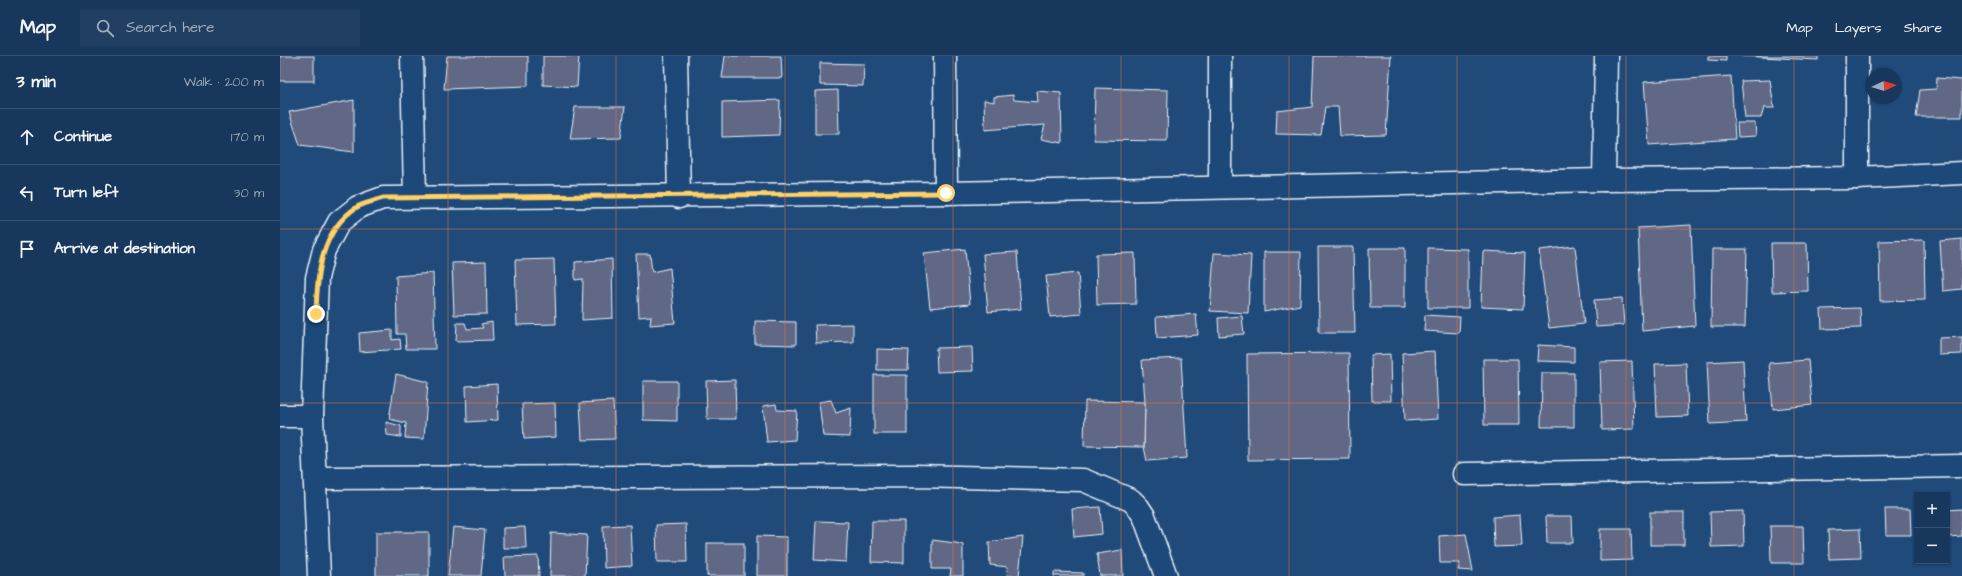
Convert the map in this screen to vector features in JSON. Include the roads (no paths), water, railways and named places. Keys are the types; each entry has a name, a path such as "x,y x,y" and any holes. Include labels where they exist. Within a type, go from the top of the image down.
{"street":[{"path":"412,56 415,197"},
{"path":"676,56 679,197"},
{"path":"945,56 946,193"},
{"path":"1220,56 1220,187"},
{"path":"1604,180 1606,56"},
{"path":"1857,56 1857,178"},
{"path":"319,576 316,478 312,416 317,278 324,250 339,222 358,207 383,198 679,197 946,193 1604,180 1857,178 1962,173"},
{"path":"280,416 312,416"},
{"path":"1464,474 1962,466"},
{"path":"316,478 915,476 1083,480 1131,500 1138,506 1144,516 1166,576"}]}
